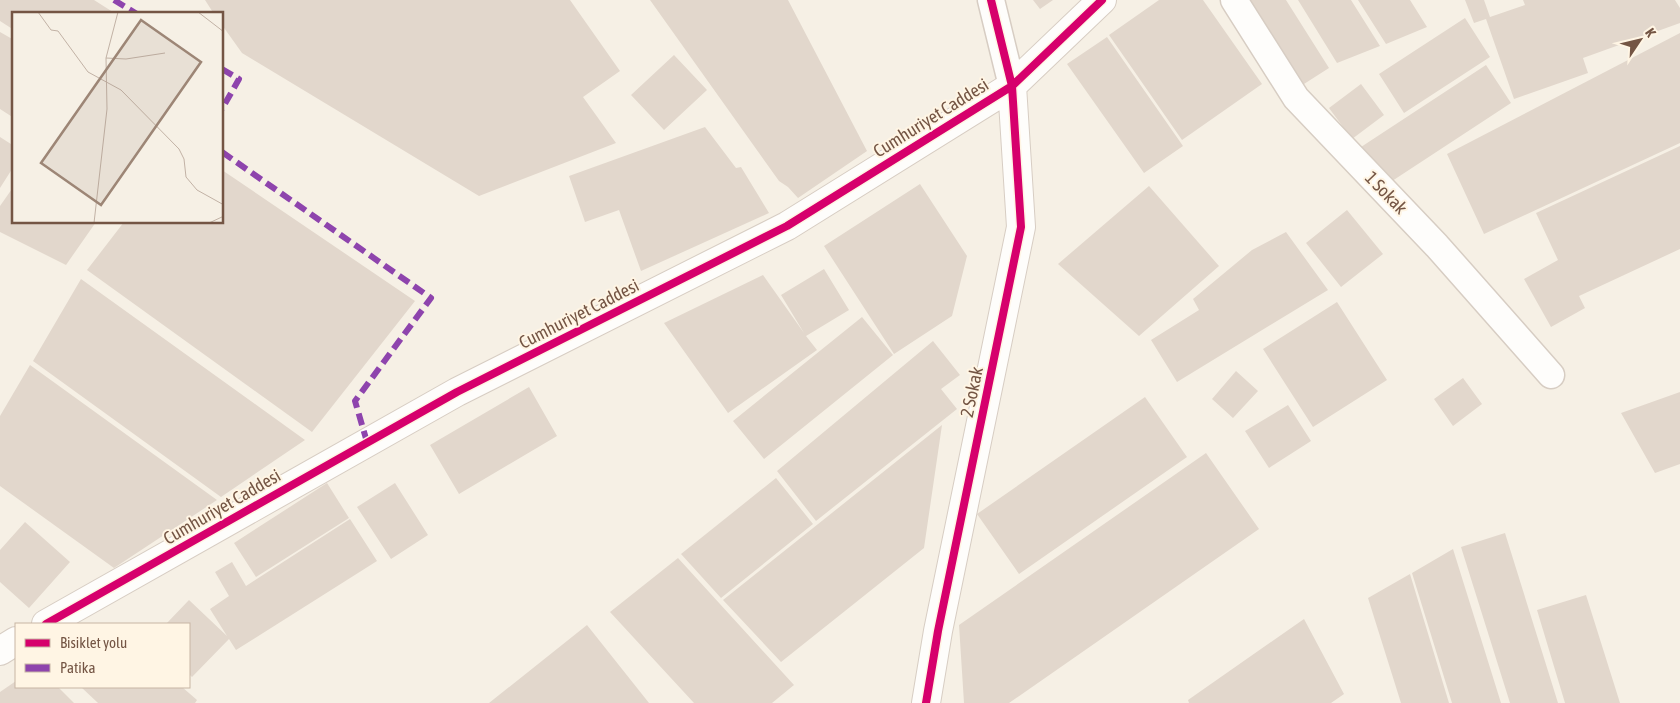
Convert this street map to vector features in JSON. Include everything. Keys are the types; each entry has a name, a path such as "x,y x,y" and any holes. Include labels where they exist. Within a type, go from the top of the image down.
{"street":[{"path":"991,0 1012,86"},
{"name":"Cumhuriyet Caddesi","path":"48,623 457,392 787,226 1012,86 1102,0"},
{"name":"1 Sokak","path":"1234,0 1296,98 1437,246 1551,375"},
{"name":"2 Sokak","path":"926,703 938,631 1021,227 1012,86"},
{"path":"0,651 15,643"}],"building":[{"path":"0,0 94,0 113,12 12,12 12,29 0,21"},
{"path":"205,0 570,0 620,71 583,97 616,143 479,196 242,53 224,28 224,12 213,12"},
{"path":"650,0 788,0 867,151 798,198 788,187 779,181"},
{"path":"1033,0 1053,0 1040,9"},
{"path":"1159,0 1203,0 1262,84 1182,140 1109,35"},
{"path":"1236,0 1286,0 1329,68 1293,91"},
{"path":"1298,0 1351,0 1380,46 1337,63"},
{"path":"1358,0 1410,0 1427,27 1386,44"},
{"path":"1465,0 1484,0 1490,17 1525,5 1523,0 1675,0 1680,8 1680,23 1583,58 1588,73 1514,99 1486,19 1474,23"},
{"path":"1465,18 1490,57 1404,113 1379,74"},
{"path":"0,32 12,39 12,117 0,109"},
{"path":"1680,33 1680,143 1484,234 1447,154"},
{"path":"1107,37 1183,146 1144,173 1067,64"},
{"path":"674,55 707,90 664,130 631,95"},
{"path":"1486,65 1511,103 1386,185 1361,147"},
{"path":"1361,84 1384,115 1352,139 1329,108"},
{"path":"705,127 736,168 741,167 769,213 641,271 619,210 585,222 569,176"},
{"path":"0,137 12,145 12,169 0,188"},
{"path":"1680,146 1680,249 1579,296 1585,308 1551,327 1524,279 1558,260 1536,213"},
{"path":"224,171 415,301 312,432 87,270 122,224 224,224"},
{"path":"920,184 967,256 952,316 894,354 824,246"},
{"path":"1149,186 1219,266 1139,336 1058,264"},
{"path":"12,189 12,224 95,224 66,265 0,232 0,206"},
{"path":"1347,210 1383,254 1341,287 1306,243"},
{"path":"1286,232 1328,290 1177,382 1151,340 1199,310 1193,299 1252,250"},
{"path":"824,269 849,310 806,336 817,350 728,413 664,323 763,275 804,333 781,295"},
{"path":"81,279 305,440 221,497 33,361"},
{"path":"1337,302 1387,380 1313,427 1263,349"},
{"path":"862,317 893,355 764,459 733,421"},
{"path":"933,341 960,375 941,389 957,409 816,521 777,471"},
{"path":"30,365 217,500 114,568 0,486 0,416"},
{"path":"1236,371 1258,391 1233,418 1212,399"},
{"path":"1463,378 1482,404 1453,426 1434,399"},
{"path":"529,387 557,436 459,494 430,445"},
{"path":"1680,392 1680,464 1655,473 1621,413"},
{"path":"1145,397 1187,457 1019,574 977,514"},
{"path":"1288,405 1311,441 1269,468 1245,431"},
{"path":"942,425 924,548 781,662 723,600"},
{"path":"1206,453 1259,529 1009,703 964,703 959,625"},
{"path":"776,478 813,524 721,598 681,554"},
{"path":"327,483 349,518 256,577 234,543"},
{"path":"395,483 428,535 391,559 357,507"},
{"path":"350,519 377,561 236,650 229,639 192,677 190,675 190,623 167,623 189,600 227,636 210,609 229,596 215,572 232,562 246,586"},
{"path":"25,522 70,562 29,608 0,582 0,550"},
{"path":"1505,533 1558,703 1510,703 1461,547"},
{"path":"1453,549 1501,703 1452,703 1412,573"},
{"path":"678,558 794,685 772,703 694,703 610,612"},
{"path":"1410,574 1449,703 1401,703 1368,598"},
{"path":"1586,595 1620,703 1565,703 1537,610"},
{"path":"1304,619 1344,694 1331,703 1189,703 1188,700"},
{"path":"587,625 649,703 489,703"},
{"path":"15,682 15,688 59,688 74,703 0,703 0,692"},
{"path":"82,688 183,688 197,700 195,703 98,703"}],"marked path":[{"path":"114,0 134,12"},
{"path":"224,70 239,79 224,105"},
{"path":"224,153 431,298 355,401 367,442"}],"cycle path":[{"path":"926,703 938,631 1021,227 1012,86 991,0"},
{"path":"48,623 457,392 787,226 1012,86 1102,0"}]}
